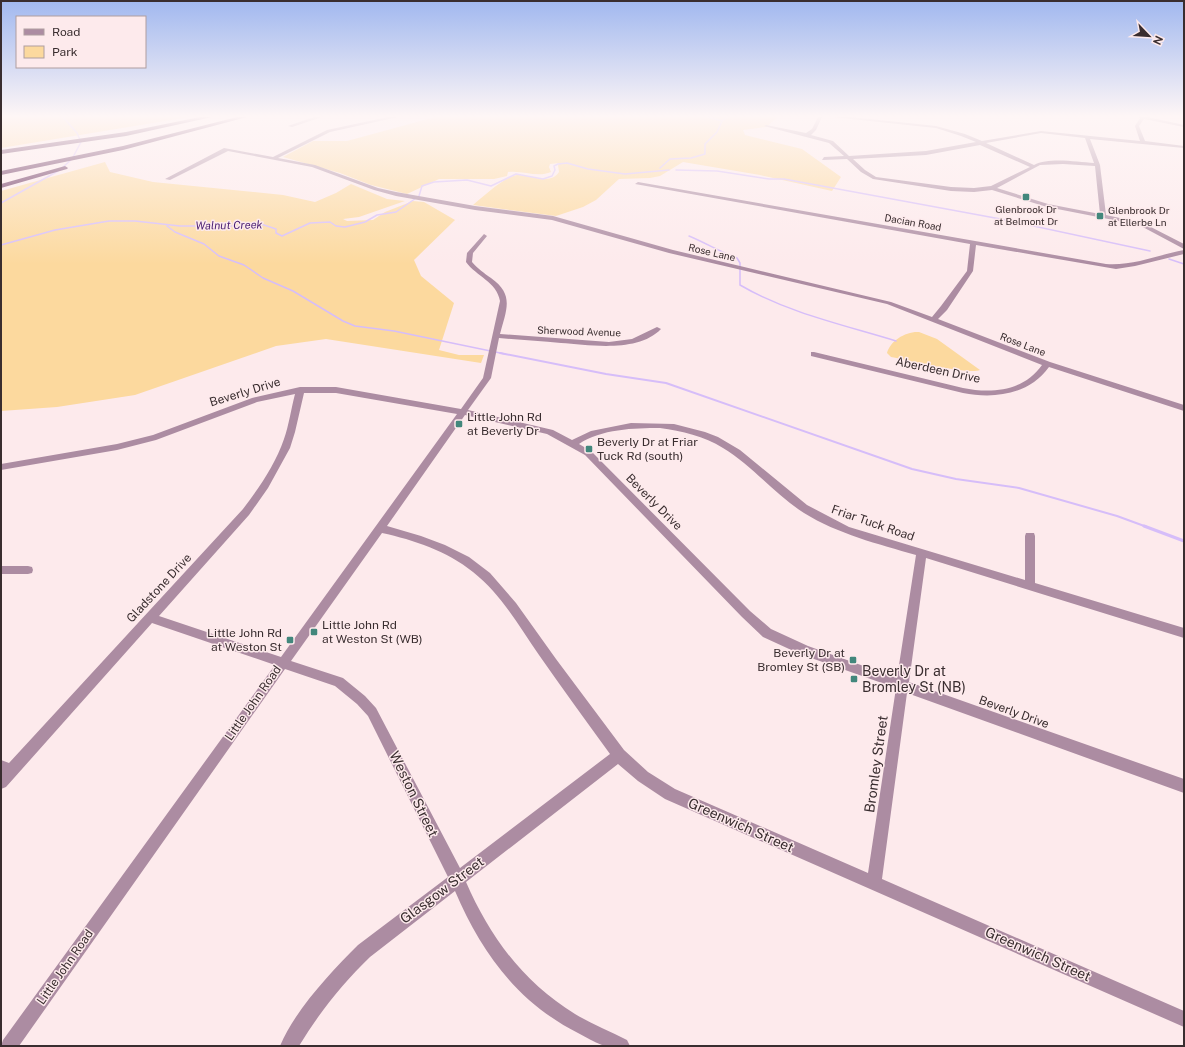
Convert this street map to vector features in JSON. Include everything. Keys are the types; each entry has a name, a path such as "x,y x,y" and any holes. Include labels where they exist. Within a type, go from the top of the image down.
{"highway":[{"path":"1,173 38,166"},
{"path":"1,186 73,166"}],"street":[{"name":"Rose Lane","path":"169,179 194,166"},
{"name":"Rose Lane","path":"312,166 376,189 475,208 553,218 671,252 889,303 1047,364 1184,408"},
{"path":"858,166 868,175 875,178 951,189 974,190 992,188 1033,166"},
{"path":"1097,166 1103,215"},
{"name":"Dacian Road","path":"638,184 1121,268 1184,252"},
{"path":"992,188 1047,205 1103,215 1141,224 1184,247"},
{"name":"Little John Road","path":"9,1046 282,662 464,412 487,378 503,310 503,294 498,288 472,268 468,260 470,253 484,236"},
{"path":"933,320 944,308 970,271 973,243"},
{"name":"Sherwood Avenue","path":"497,336 609,344 628,343 646,337 657,329"},
{"name":"Aberdeen Drive","path":"814,354 950,386 992,394 1010,391 1028,385 1040,374 1047,364"},
{"name":"Beverly Drive","path":"1,467 117,447 156,437 255,400 300,390 336,390 464,412 550,432 588,453 746,614 768,633 804,650 1184,786"},
{"name":"Gladstone Drive","path":"1,782 6,769 150,618 233,527 268,481 283,453 289,437 300,390"},
{"name":"Friar Tuck Road","path":"573,444 578,440 610,430 641,425 665,426 710,438 727,446 797,503 822,520 846,530 1184,633"},
{"name":"Greenwich Street","path":"379,528 417,537 450,551 476,568 488,579 517,613 619,755 644,777 670,794 1184,1019"},
{"path":"1030,536 1030,586"},
{"name":"Bromley Street","path":"874,883 921,554"},
{"path":"1,570 28,570"},
{"name":"Weston Street","path":"150,618 339,682 349,688 372,712 457,879 473,916 488,941 515,976 547,1004 570,1020 621,1046"},
{"name":"Glasgow Street","path":"289,1046 318,1000 344,969 385,933 619,755"}],"green space":[{"path":"91,166 107,166 110,172 153,182 283,195 315,202 336,193 351,184 387,199 405,201 359,217 343,219 347,221 373,220 385,212 413,201 424,202 455,220 414,260 421,276 454,303 439,350 459,355 484,355 481,363 326,339 276,346 135,395 57,407 1,411 1,191"},
{"path":"315,166 549,166 551,172 546,174 535,174 508,172 507,176 494,179 439,179 407,194 371,185 340,173"},
{"path":"558,166 677,166 660,176 650,178 619,179 596,200 583,207 556,216 473,205 494,187 512,176 522,175 545,179 555,176 559,172"},
{"path":"706,166 825,166 841,177 832,191 760,175"},
{"path":"919,332 937,339 980,370 974,371 937,366 891,357 887,353 891,345 899,338 909,333"}],"waterway":[{"name":"Walnut Creek","path":"1,245 55,230 109,221 135,221 180,226 240,226 258,223 276,229 276,233 282,236 310,223 330,222 336,226 345,227 365,222 377,215 396,212 419,196 422,186 434,182 467,180 491,186 516,174 543,179 552,176 555,170 554,166"},
{"name":"Walnut Creek","path":"577,166 588,169 625,174 669,170"},
{"path":"676,170 717,171 769,179 784,179 1006,220 1150,251"},
{"path":"1,203 58,171"},
{"path":"167,226 175,232 204,244 219,256 244,265 263,278 293,291 343,321 355,326 394,331 504,354"},
{"path":"689,236 737,258 740,263 740,285 758,295 816,318 896,341"},
{"path":"1169,259 1184,264"},
{"path":"500,353 504,354"},
{"path":"504,354 606,374 666,383 912,469 956,479 1019,488 1117,516 1147,527"},
{"path":"1144,526 1184,541"}],"place":[{"name":"Glenbrook Dr at Belmont Dr","path":"1026,197"},
{"name":"Glenbrook Dr at Ellerbe Ln","path":"1100,216"},
{"name":"Little John Rd at Beverly Dr","path":"459,424"},
{"name":"Beverly Dr at Friar Tuck Rd (south)","path":"589,449"},
{"name":"Little John Rd at Weston St (WB)","path":"314,632"},
{"name":"Little John Rd at Weston St","path":"290,640"},
{"name":"Beverly Dr at Bromley St (SB)","path":"853,660"},
{"name":"Beverly Dr at Bromley St (NB)","path":"854,679"}]}
